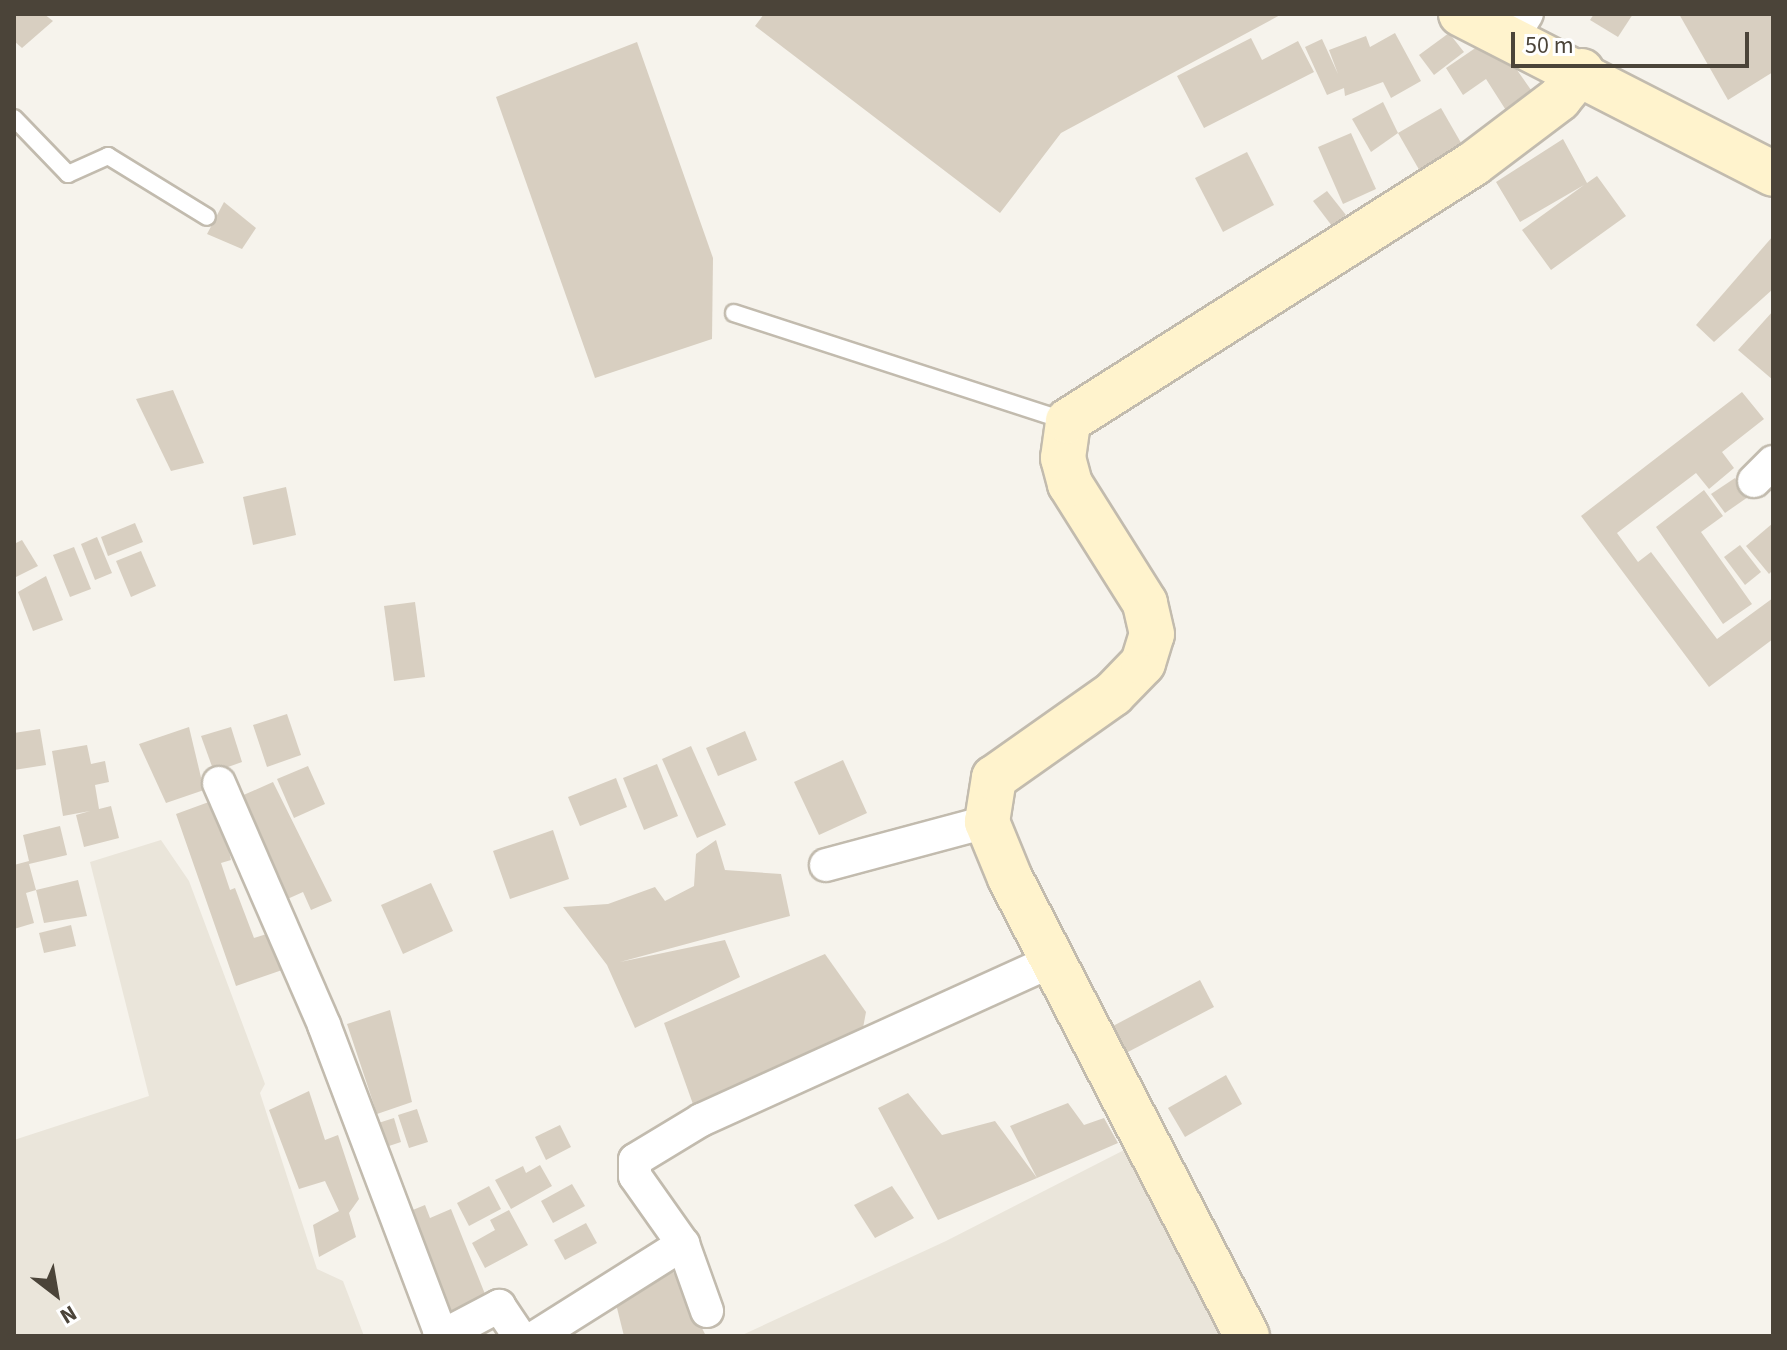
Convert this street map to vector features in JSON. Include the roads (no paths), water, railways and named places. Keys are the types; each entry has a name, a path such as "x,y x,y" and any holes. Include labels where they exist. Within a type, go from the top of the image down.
{"street":[{"path":"1461,14 1520,25 1582,71 1773,174"},
{"path":"1247,1336 1052,961 987,822 994,778 1113,694 1143,663 1152,634 1145,603 1070,484 1063,458 1068,421 1473,164 1559,99 1582,71"},
{"path":"219,783 324,1025 439,1330 448,1333 499,1306 519,1336"},
{"path":"826,865 987,822"},
{"path":"707,1311 683,1244 632,1170 640,1156 701,1120 1052,961"},
{"path":"537,1336 683,1244"}],"lane":[{"path":"14,118 68,174 112,157 207,217"},
{"path":"734,313 1068,421"}]}
